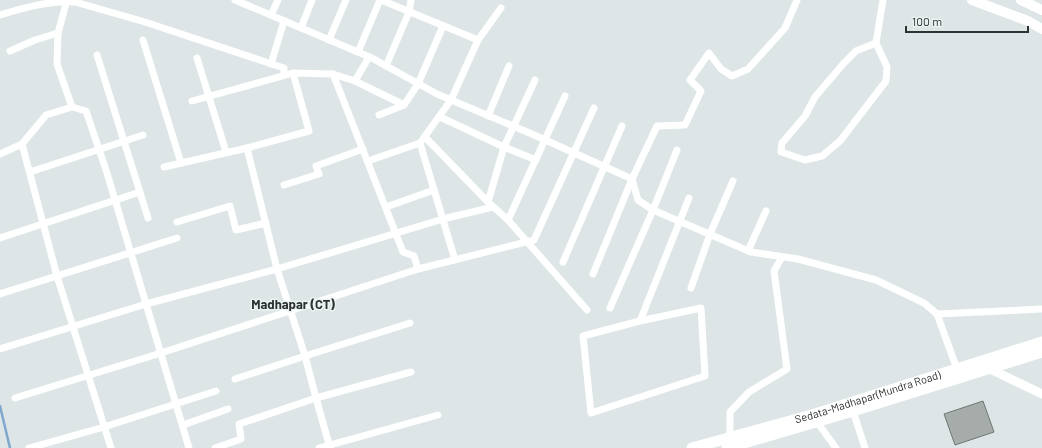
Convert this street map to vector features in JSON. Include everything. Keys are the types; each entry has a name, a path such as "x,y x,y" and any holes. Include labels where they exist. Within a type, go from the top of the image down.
{"main road":[{"path":"972,0 1042,29"},
{"path":"1021,0 1042,10"},
{"name":"Sedata-Madhapar(Mundra Road)","path":"728,443 852,407 982,366 1042,342"},
{"name":"Sedata-Madhapar(Mundra Road)","path":"692,448 728,443 817,422 852,407 957,369 982,366 1042,352"}],"street":[{"path":"271,15 278,0"},
{"path":"301,28 312,0"},
{"path":"329,40 346,0"},
{"path":"386,66 409,12 411,0"},
{"path":"593,274 632,179 657,126 685,125 701,91 690,80 709,54 721,69 732,76 748,69 785,28 797,0"},
{"path":"876,43 856,51 844,62 815,97 805,116 782,143 781,152 805,160 822,156 840,140 886,80 887,67 876,43 883,0"},
{"path":"0,14 26,7 67,1 75,2 145,22 284,68 284,75"},
{"path":"67,1 58,33 57,64 72,107"},
{"path":"240,1 369,57 450,100 514,126 632,179"},
{"path":"358,52 385,1 478,40"},
{"path":"368,161 420,143 440,117 450,100 478,40 501,8"},
{"path":"271,64 284,21"},
{"path":"379,115 404,106 418,84 442,26"},
{"path":"10,51 58,33"},
{"path":"143,40 182,163"},
{"path":"97,54 148,218"},
{"path":"355,81 369,57"},
{"path":"197,58 210,96 226,152"},
{"path":"488,116 510,66"},
{"path":"192,100 293,73 333,74 355,81 404,106"},
{"path":"164,167 247,148 309,131 293,73"},
{"path":"333,74 403,252 414,256 418,269"},
{"path":"490,205 504,147 535,80"},
{"path":"508,220 565,96"},
{"path":"0,154 22,144 46,115 72,107 86,111 115,200 190,448"},
{"path":"15,398 161,353 418,269 534,240 594,108"},
{"path":"440,117 504,147 536,160"},
{"path":"563,262 622,126"},
{"path":"30,172 143,135"},
{"path":"424,137 490,205 508,220 587,310"},
{"path":"420,143 455,260"},
{"path":"22,144 57,276 111,448"},
{"path":"247,148 277,269 305,356 330,446"},
{"path":"284,185 319,174 316,166 363,149"},
{"path":"610,308 653,210 677,150"},
{"path":"632,179 638,200 653,210 748,251 798,259 876,280 924,302 937,314 957,369"},
{"path":"691,288 710,234 733,180"},
{"path":"386,207 434,190"},
{"path":"0,238 140,192"},
{"path":"640,321 689,198"},
{"path":"0,349 146,304 277,269 442,218 490,205"},
{"path":"177,222 230,206 236,230 266,223"},
{"path":"748,251 766,212"},
{"path":"0,294 177,238"},
{"path":"728,443 730,412 749,392 788,370 774,271 782,257"},
{"path":"701,308 705,376 591,413 583,336 640,321 701,308"},
{"path":"937,314 1042,309"},
{"path":"235,379 410,323"},
{"path":"982,366 1042,394"},
{"path":"216,448 241,439 239,424 316,398 411,372"},
{"path":"29,448 104,427 216,391"},
{"path":"852,407 865,448"},
{"path":"183,425 228,409"},
{"path":"319,448 438,415"},
{"path":"817,422 836,448"}],"building":[{"path":"983,401 994,432 955,445 944,414"}],"waterway":[{"path":"0,406 10,448"}],"district":[{"name":"Madhapar (CT)","path":"293,304"}]}
